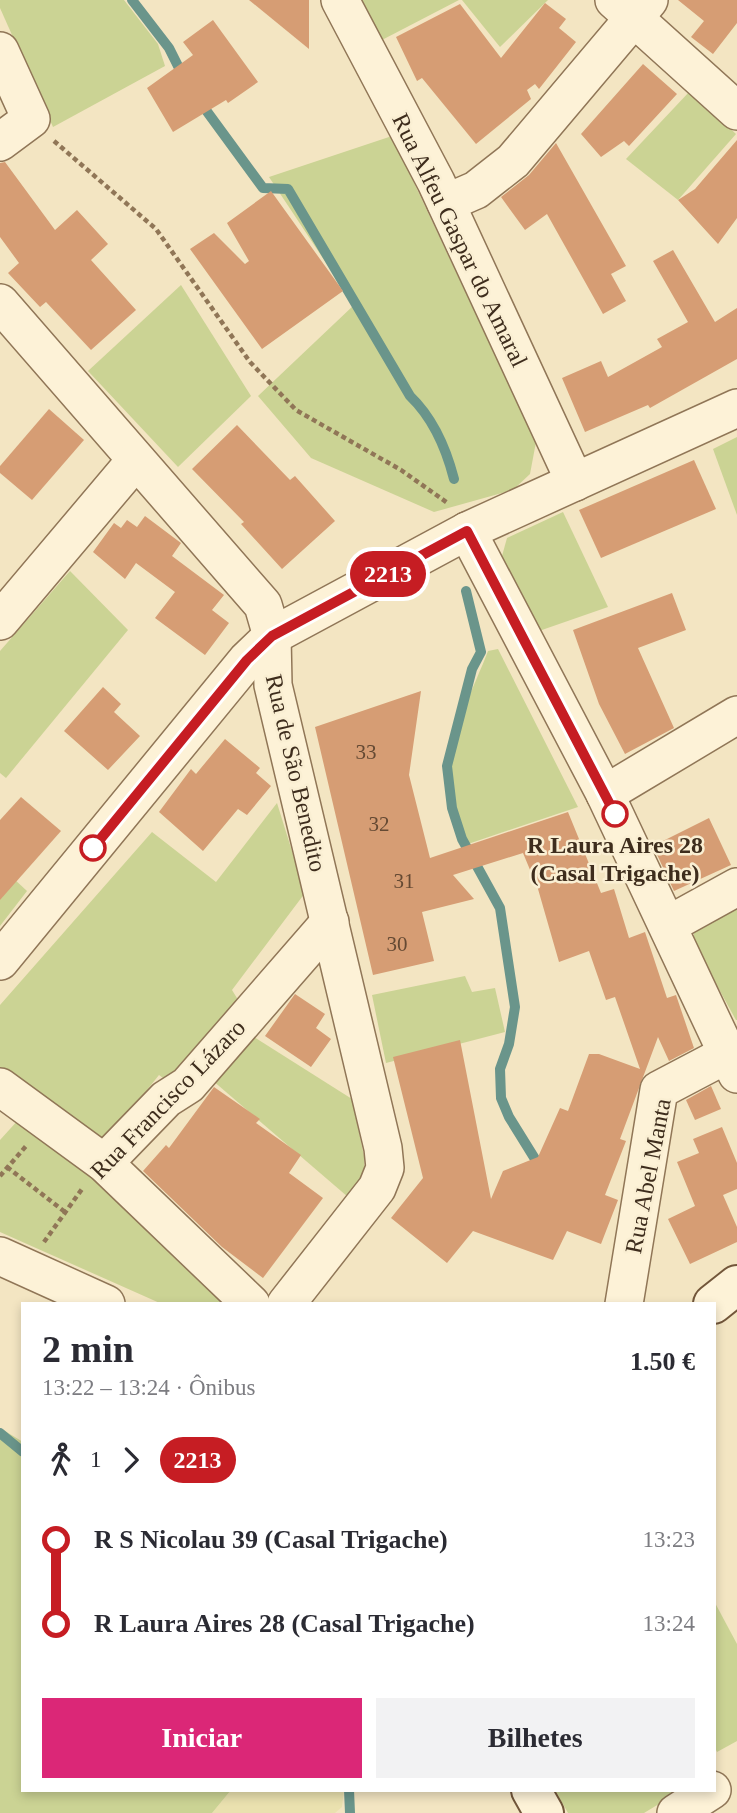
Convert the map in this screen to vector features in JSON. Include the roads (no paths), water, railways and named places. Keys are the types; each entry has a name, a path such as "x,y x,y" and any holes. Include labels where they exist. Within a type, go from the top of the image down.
{"street":[{"name":"Rua Alfeu Gaspar do Amaral","path":"340,0 446,203 575,482"},
{"path":"446,203 476,190 513,161 633,6 737,111"},
{"path":"0,51 31,119 0,142"},
{"name":"Rua de São Benedito","path":"0,303 263,605 272,636 273,685 383,1148 385,1168 365,1205 288,1302"},
{"path":"0,961 247,660 272,636 467,531 737,408"},
{"path":"0,621 136,460"},
{"path":"467,531 605,794 733,1059"},
{"path":"605,794 737,715"},
{"path":"668,925 737,887"},
{"name":"Rua Francisco Lázaro","path":"104,1163 166,1099 188,1085 330,922"},
{"name":"Rua Abel Manta","path":"624,1302 659,1090 733,1059"},
{"path":"0,1087 104,1163 249,1302"},
{"path":"0,1256 102,1302"},
{"path":"716,1302 737,1285"},
{"path":"716,1788 737,1774"},
{"path":"532,1792 544,1813"},
{"path":"677,1813 710,1792"}],"waterway":[{"path":"132,0 169,48 184,78"},
{"path":"200,102 263,188 288,189 410,396 432,424 443,445 454,479"},
{"path":"466,591 481,652 472,669 447,766 452,808 462,839 500,908 515,1007 509,1044 500,1069 501,1098 509,1117 540,1167"},
{"path":"0,1433 21,1450"},
{"path":"349,1792 350,1813"}],"place":[{"name":"R Laura Aires 28 (Casal Trigache)","path":"615,814"}]}
